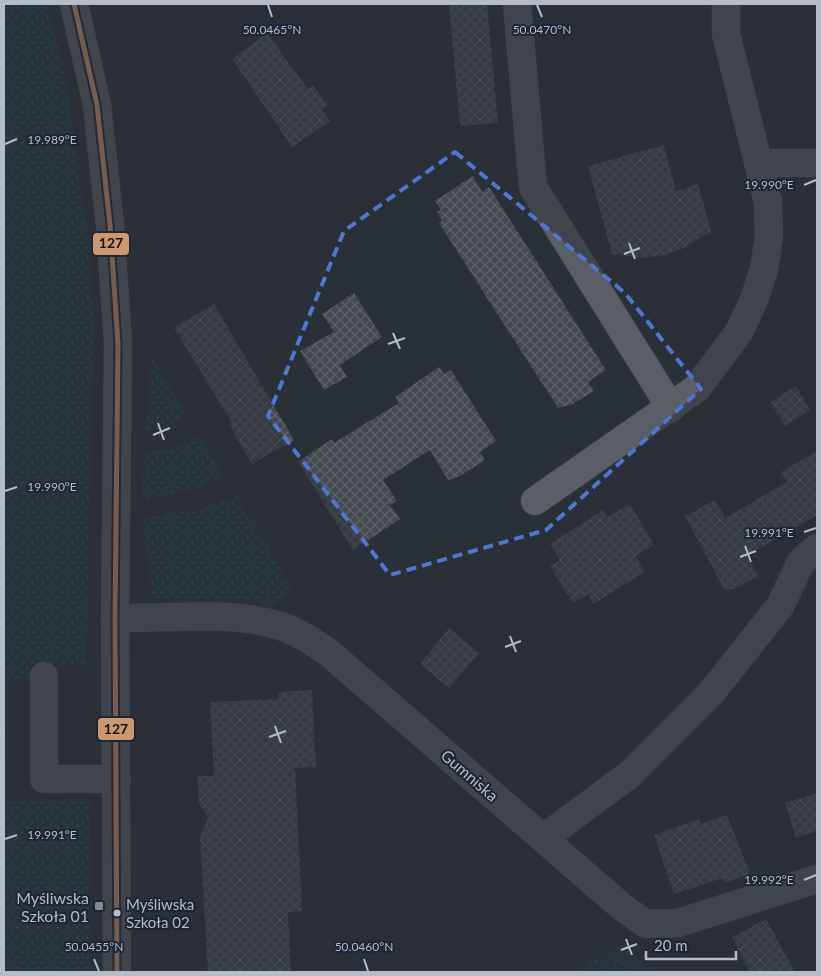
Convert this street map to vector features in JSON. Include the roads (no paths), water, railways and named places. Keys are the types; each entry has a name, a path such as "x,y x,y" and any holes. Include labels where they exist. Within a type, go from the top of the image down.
{"street":[{"path":"74,4 97,105 110,225 118,344 115,618 117,972"},
{"path":"517,4 533,187 671,408"},
{"path":"536,500 671,408 697,388 721,359 739,332 754,300 764,269 769,236 768,202 739,94 726,34 726,4"},
{"path":"759,164 817,163"},
{"path":"544,838 630,774 711,693 780,606 801,562 817,548"},
{"name":"Gumniska","path":"115,618 250,620 281,626 306,638 328,652 544,838 622,908 646,924 678,923 817,879"},
{"path":"44,676 44,779 117,779"}],"place":[{"name":"Myśliwska Szkoła 01","path":"99,906"},
{"name":"Myśliwska Szkoła 02","path":"117,913"}]}
